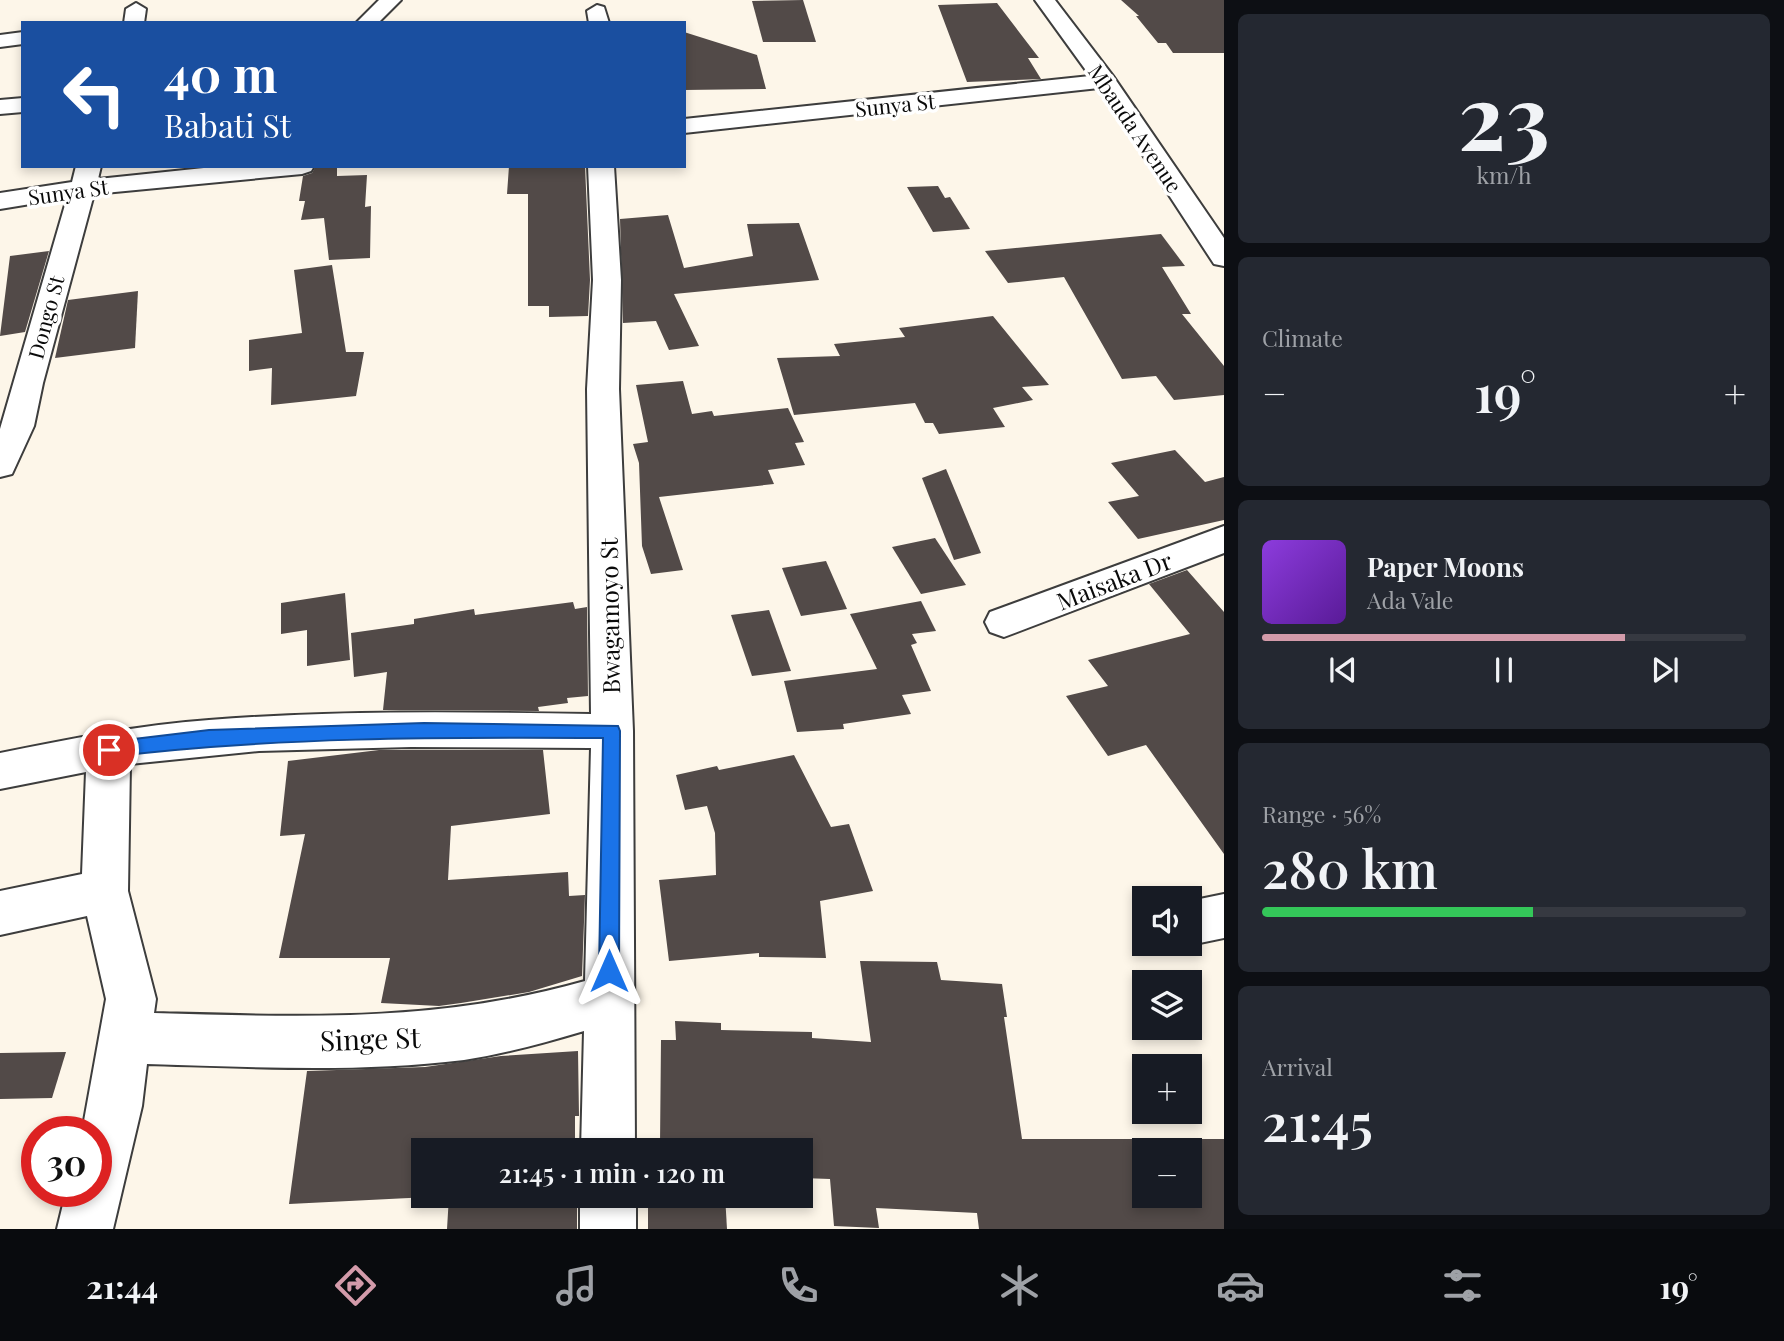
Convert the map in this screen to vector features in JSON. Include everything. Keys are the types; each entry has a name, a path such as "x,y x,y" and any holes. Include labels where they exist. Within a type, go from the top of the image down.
{"street":[{"path":"368,21 391,0"},
{"name":"Mbauda Avenue","path":"1045,0 1105,81 1224,258"},
{"path":"0,41 21,38"},
{"name":"Sunya St","path":"686,126 1105,81"},
{"path":"0,107 21,105"},
{"name":"Sunya St","path":"0,201 84,177 262,168"},
{"name":"Bwagamoyo St","path":"601,168 607,280 603,389 612,731 608,1138"},
{"name":"Dongo St","path":"0,466 22,414 14,384 84,177"},
{"name":"Maisaka Dr","path":"1004,622 1224,539"},
{"path":"0,771 109,750 209,737 424,730 612,731"},
{"path":"109,750 104,833 105,891 131,999 127,1038 110,1116"},
{"path":"0,913 105,891"},
{"path":"1202,920 1224,916"},
{"name":"Singe St","path":"127,1038 410,1038 465,1034 609,999"},
{"path":"85,1229 90,1207"},
{"path":"608,1208 608,1229"}],"building":[{"path":"803,0 816,42 763,42 752,1"},
{"path":"1121,0 1224,0 1224,53 1173,53 1166,43 1158,43 1136,16 1139,16"},
{"path":"997,3 1039,58 1028,58 1041,79 967,82 938,5"},
{"path":"686,33 757,55 766,89 686,90"},
{"path":"315,168 337,168 337,176 367,175 365,207 371,206 370,258 329,260 324,218 301,220 305,201 299,201 303,176 312,173"},
{"path":"509,168 585,168 590,280 588,316 549,317 549,306 528,306 528,194 507,194"},
{"path":"938,186 945,198 950,197 970,229 933,232 907,187"},
{"path":"668,215 684,268 753,256 747,224 799,223 819,280 674,294 699,346 669,350 656,321 623,323 620,219"},
{"path":"1161,234 1185,266 1162,267 1191,314 1182,314 1224,366 1224,395 1174,400 1156,376 1122,379 1064,277 1008,283 985,251"},
{"path":"49,251 25,332 0,336 10,256"},
{"path":"332,265 346,352 364,352 356,396 271,405 272,368 249,371 249,340 302,333 294,270"},
{"path":"138,291 135,348 55,358 68,300"},
{"path":"993,316 1049,385 1022,387 1033,400 993,408 1005,427 939,434 933,423 925,423 915,403 794,415 777,358 840,356 834,344 905,337 899,328"},
{"path":"683,381 692,414 712,411 714,416 788,408 804,442 795,443 805,465 768,470 774,484 659,497 683,570 651,574 642,546 639,463 633,444 648,442 636,385"},
{"path":"1175,450 1205,482 1224,477 1224,520 1138,539 1108,502 1139,496 1111,463"},
{"path":"946,469 981,553 954,560 922,478"},
{"path":"935,538 966,585 921,594 892,547"},
{"path":"826,561 847,609 801,616 782,568"},
{"path":"1187,570 1224,612 1224,854 1146,745 1108,756 1066,696 1108,686 1088,660 1190,634 1149,584"},
{"path":"345,593 350,660 307,666 307,630 281,634 281,603"},
{"path":"921,601 936,631 912,634 917,643 911,645 931,691 902,695 911,714 843,724 844,729 797,732 784,681 877,669 850,614"},
{"path":"573,602 575,609 587,607 588,696 567,698 568,703 538,707 539,711 383,710 387,672 354,677 351,633 414,624 414,619 474,609 475,615"},
{"path":"769,610 791,671 752,676 731,615"},
{"path":"379,750 543,750 550,814 451,826 448,880 568,872 569,896 585,895 582,976 529,992 439,1006 381,1003 390,958 279,958 305,834 280,836 288,761"},
{"path":"794,755 831,827 849,824 873,891 820,901 826,958 759,957 759,953 669,961 659,880 716,875 715,833 707,806 685,810 676,775 717,766 719,770"},
{"path":"860,961 937,962 941,980 1002,984 1007,1017 1004,1017 1022,1139 1132,1139 1132,1208 1202,1208 1202,1139 1224,1139 1224,1229 979,1229 977,1213 876,1208 879,1228 834,1226 830,1179 813,1178 813,1138 660,1138 661,1040 676,1040 675,1021 721,1023 721,1030 812,1032 812,1038 871,1042"},
{"path":"578,1051 579,1116 575,1116 575,1138 411,1138 411,1198 289,1204 307,1071 425,1067 501,1056"},
{"path":"66,1052 52,1098 0,1099 0,1053"},
{"path":"448,1208 577,1208 577,1229 447,1229"},
{"path":"648,1208 726,1208 727,1229 648,1229"}],"route":[{"path":"109,750 209,737 285,734 424,730 612,731 609,971"}]}
